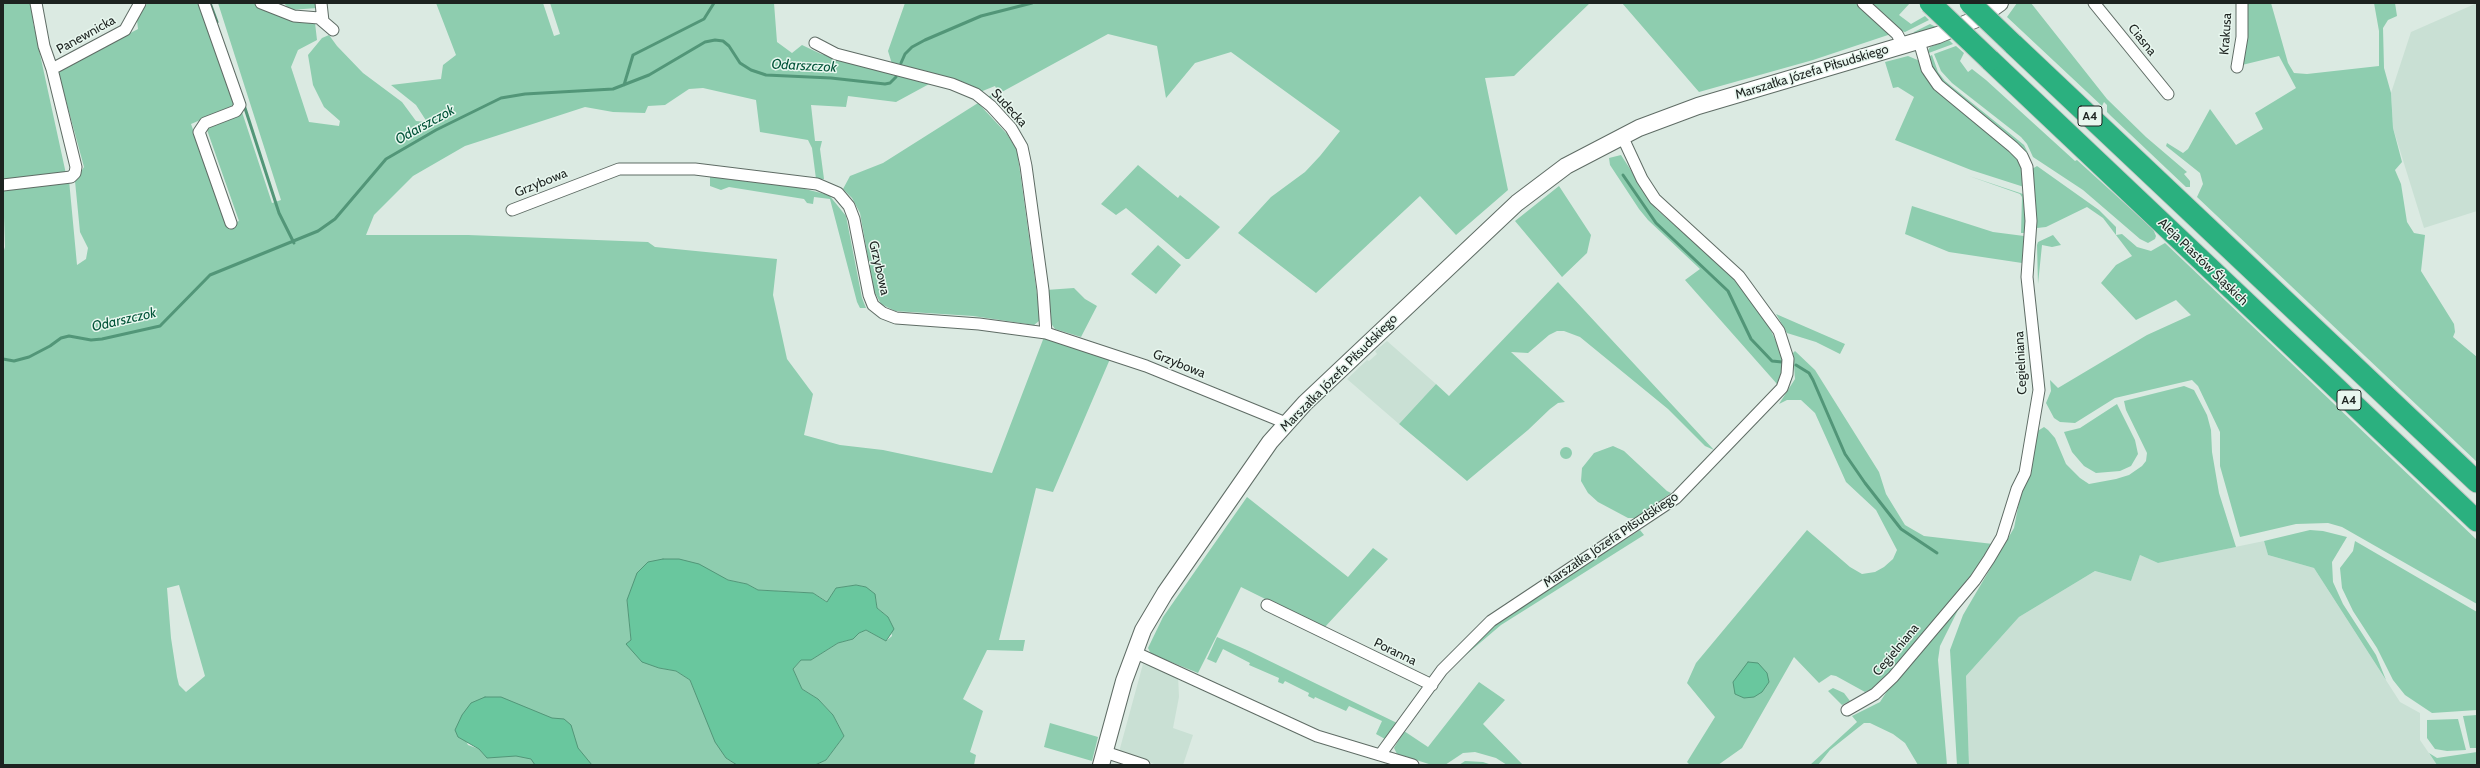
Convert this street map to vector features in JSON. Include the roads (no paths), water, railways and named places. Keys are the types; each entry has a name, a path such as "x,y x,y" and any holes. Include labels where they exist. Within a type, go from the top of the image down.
{"highway":[{"name":"Aleja Piastów Śląskich","path":"1930,3 2477,521"},
{"name":"A4","path":"1970,3 2477,482"}],"street":[{"name":"Panewnicka","path":"36,3 44,46 52,69 125,30 140,3"},
{"path":"204,3 240,105 236,111 205,123 199,132 231,223"},
{"path":"261,3 282,13 319,18 333,30"},
{"path":"321,3 323,21"},
{"path":"1862,3 1897,34 1903,45"},
{"name":"Marszałka Józefa Piłsudskiego","path":"1103,758 1134,652 1143,630 1165,593 1270,442 1286,423 1517,203 1566,166 1622,136 1695,107 1919,41 1961,27 1979,18 2000,3"},
{"name":"Ciasna","path":"2094,3 2168,94"},
{"name":"Krakusa","path":"2237,68 2242,38 2242,3"},
{"name":"Cegielniana","path":"1848,710 1875,694 1892,677 1975,580 2002,538 2017,489 2025,473 2039,390 2027,277 2031,214 2027,167 2022,156 2013,147 1938,85 1927,69 1919,41"},
{"name":"Sudecka","path":"815,43 836,54 952,84 976,94 991,106 1011,128 1022,147 1026,166 1043,297 1046,333"},
{"path":"3,186 71,177 75,173 76,167 52,69"},
{"name":"Marszałka Józefa Piłsudskiego","path":"1432,685 1459,651 1491,621 1676,498 1774,399 1782,388 1787,374 1788,358 1786,346 1772,320 1739,276 1654,199 1642,179 1622,136"},
{"name":"Grzybowa","path":"512,210 619,169 695,169 817,184 838,194 849,206 854,219 869,295 873,305 883,314 896,318 979,324 1046,333 1146,366 1274,416 1286,423"},
{"name":"Poranna","path":"1267,605 1432,685"},
{"path":"1134,652 1317,736 1413,765"},
{"path":"1380,755 1432,685"},
{"path":"1103,758 1144,765"}],"waterway":[{"path":"210,3 217,22"},
{"path":"624,85 633,55 704,19 714,3"},
{"name":"Odarszczok","path":"901,63 905,54 912,47 925,40 981,16 1032,3"},
{"name":"Odarszczok","path":"3,359 14,361 29,357 50,346 61,338 69,336 91,340 102,339 160,326 210,275 318,231 335,219 386,159 436,130 501,98 525,94 613,89 649,75 705,42 715,40 723,41 729,46 740,63 751,70 766,75 831,78 885,84 890,83 896,77"},
{"path":"244,105 279,213 294,243"},
{"path":"1623,175 1656,223 1728,291 1751,339 1772,361 1782,362"},
{"path":"1796,365 1809,373 1845,454 1865,483 1901,529 1937,553"}]}
